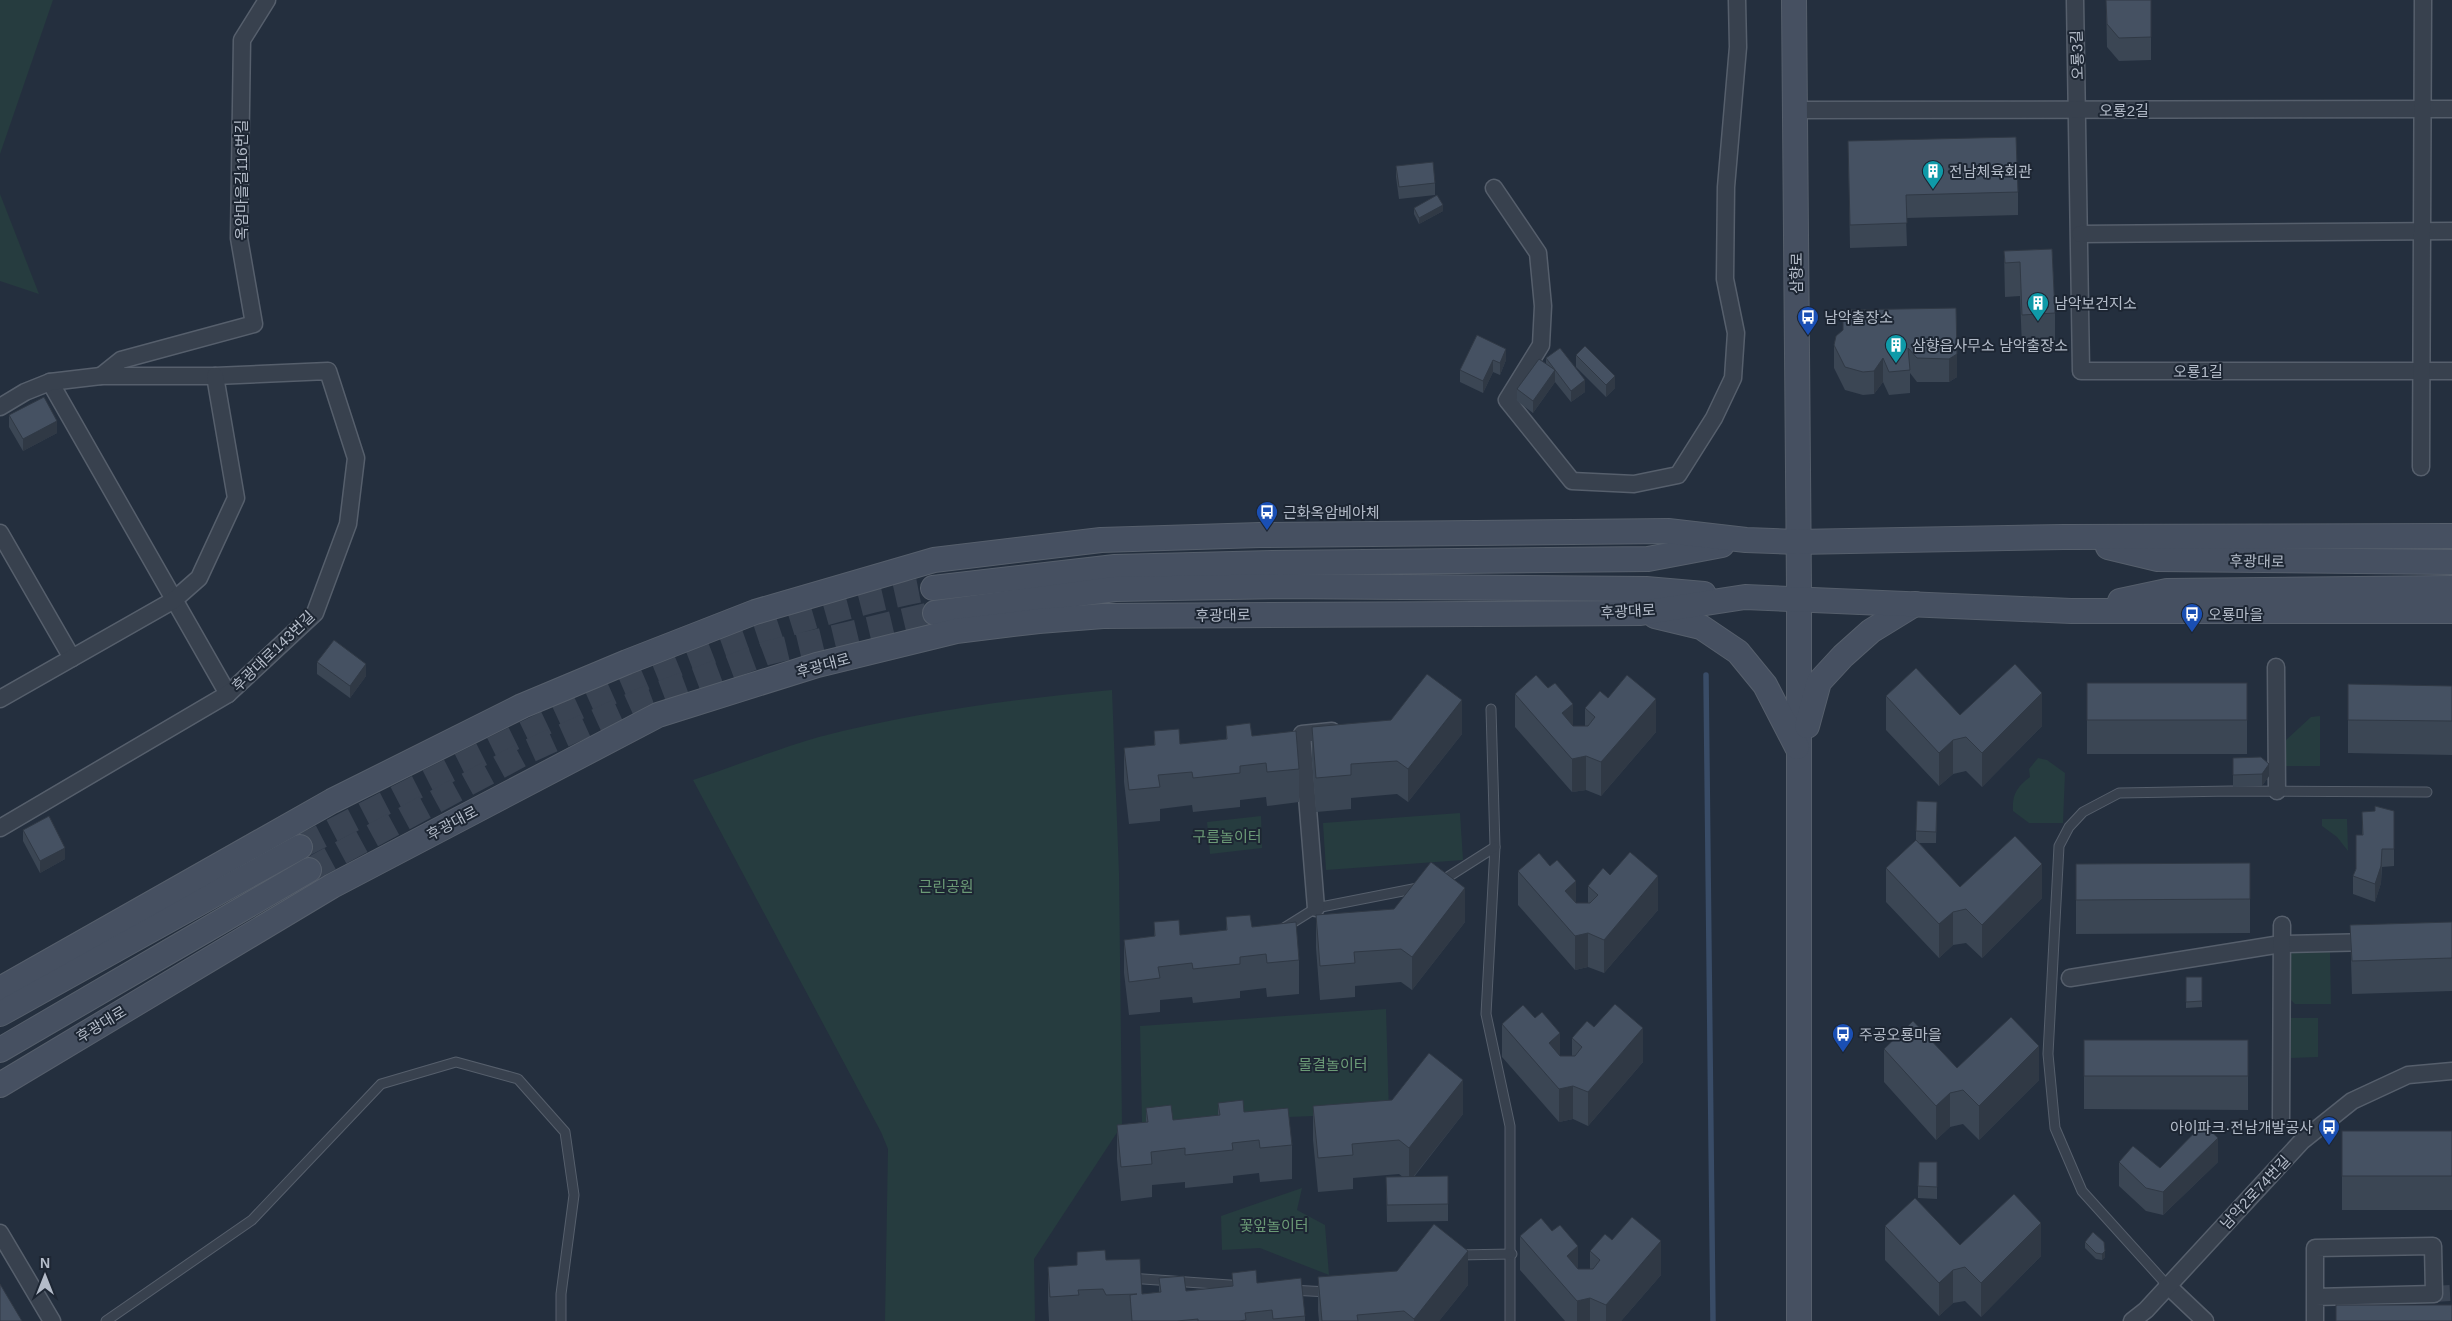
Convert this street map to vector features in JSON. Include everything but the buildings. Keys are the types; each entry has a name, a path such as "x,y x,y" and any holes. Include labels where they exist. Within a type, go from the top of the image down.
{"street":[{"name":"옥암마을길116번길","path":"101,376 121,360 254,324 239,238 242,40 268,0"},
{"path":"1494,188 1538,253 1544,306 1541,345 1507,400 1572,480 1634,484 1678,475 1714,418 1733,378 1736,333 1725,280 1725,242 1726,187 1738,47 1737,0"},
{"name":"삼향로","path":"1794,0 1797,542 1799,587 1799,1321"},
{"name":"오룡3길","path":"2075,0 2078,110"},
{"path":"2421,467 2423,0"},
{"name":"오룡2길","path":"1796,110 2452,110"},
{"name":"오룡1길","path":"2078,110 2081,371 2452,371"},
{"path":"2080,234 2452,231"},
{"name":"후광대로143번길","path":"0,407 25,392 50,382 101,376 215,376 328,371 356,458 348,524 315,613 228,694 0,828"},
{"path":"0,699 174,600 199,578 236,498 215,376"},
{"name":"후광대로143번길","path":"50,382 228,694"},
{"name":"후광대로","path":"0,990 332,801 522,706 756,612 934,560 1101,540 1260,535 1668,531 1746,540 1797,542 2064,537 2452,536"},
{"path":"0,533 72,658"},
{"name":"후광대로","path":"2064,537 2158,559 2452,562"},
{"name":"후광대로","path":"933,588 1115,567 1272,562 1648,559 1746,540"},
{"name":"후광대로","path":"935,613 1115,589 1279,586 1646,589 1745,597"},
{"name":"후광대로","path":"0,1085 332,886 658,715 817,665 956,631 1039,621 1103,616 1642,613 1799,587 1915,604 2071,611 2452,611"},
{"name":"후광대로","path":"2071,611 2167,591 2452,588"},
{"path":"1799,752 1820,682 1843,656 1871,631 1915,604"},
{"path":"1642,613 1701,627 1738,652 1765,685 1799,752"},
{"path":"2276,667 2277,791"},
{"path":"1282,735 1350,730"},
{"path":"1302,734 1316,908"},
{"path":"0,1014 300,846"},
{"name":"후광대로","path":"0,1050 309,870"},
{"path":"2280,1119 2282,925"},
{"path":"2070,978 2281,944 2386,941"},
{"name":"남악2로74번길","path":"2132,1321 2146,1310 2302,1142 2352,1101 2408,1075 2452,1071"},
{"path":"0,1233 52,1321"},
{"path":"2315,1297 2434,1294 2433,1246 2315,1248 2315,1297 2315,1321"},
{"path":"2168,1285 2205,1321"}],"lane":[{"path":"1491,709 1495,847 1486,1014 1510,1126 1512,1254 1510,1321"},
{"path":"2168,1285 2082,1191 2055,1128 2048,1054 2059,846 2069,827 2083,812 2119,793 2427,792"},
{"path":"1272,930 1283,930 1316,908 1429,886 1495,847"},
{"path":"106,1321 252,1220 381,1084 456,1062 518,1079 565,1132 574,1195 561,1294 561,1321"},
{"path":"1443,1255 1512,1254"},
{"path":"1118,1277 1253,1287"},
{"path":"1282,1289 1340,1291"}],"green space":[{"path":"0,0 53,0 0,154"},
{"path":"0,194 39,294 0,281"},
{"name":"근린공원","path":"1112,690 1119,873 1122,1125 1034,1259 1035,1321 885,1321 888,1149 881,1132 693,780 819,737 892,720 1038,698"},
{"path":"2320,716 2320,766 2285,766 2286,740 2311,717"},
{"path":"2038,758 2047,760 2065,773 2063,823 2029,823 2013,811 2013,800 2016,791 2030,777 2029,769"},
{"path":"1460,813 1463,860 1326,870 1323,823"},
{"name":"구름놀이터","path":"1261,816 1262,848 1210,854 1207,822"},
{"path":"2322,819 2347,819 2348,851 2337,837 2322,826"},
{"path":"2294,951 2330,951 2331,1004 2295,1004 2285,994 2285,961"},
{"name":"물결놀이터","path":"1386,1009 1389,1113 1142,1123 1140,1026"},
{"path":"2291,1018 2318,1018 2318,1057 2291,1058"},
{"name":"꽃잎놀이터","path":"1302,1188 1297,1210 1325,1225 1329,1275 1260,1248 1222,1250 1221,1216"}],"waterway":[{"path":"1706,675 1713,1321"}],"tunnel":[{"path":"300,847 530,730 608,694 687,661 767,632 849,607 933,588"},
{"path":"309,870 527,752 642,700 767,653 935,613"},
{"path":"2434,1294 2452,1293"}],"place":[{"name":"전남체육회관","path":"1933,190"},
{"name":"남악보건지소","path":"2038,322"},
{"name":"남악출장소","path":"1808,336"},
{"name":"삼향읍사무소 남악출장소","path":"1896,364"},
{"name":"근화옥암베아체","path":"1267,531"},
{"name":"오룡마을","path":"2192,633"},
{"name":"주공오룡마을","path":"1843,1053"},
{"name":"아이파크·전남개발공사","path":"2329,1146"}]}
